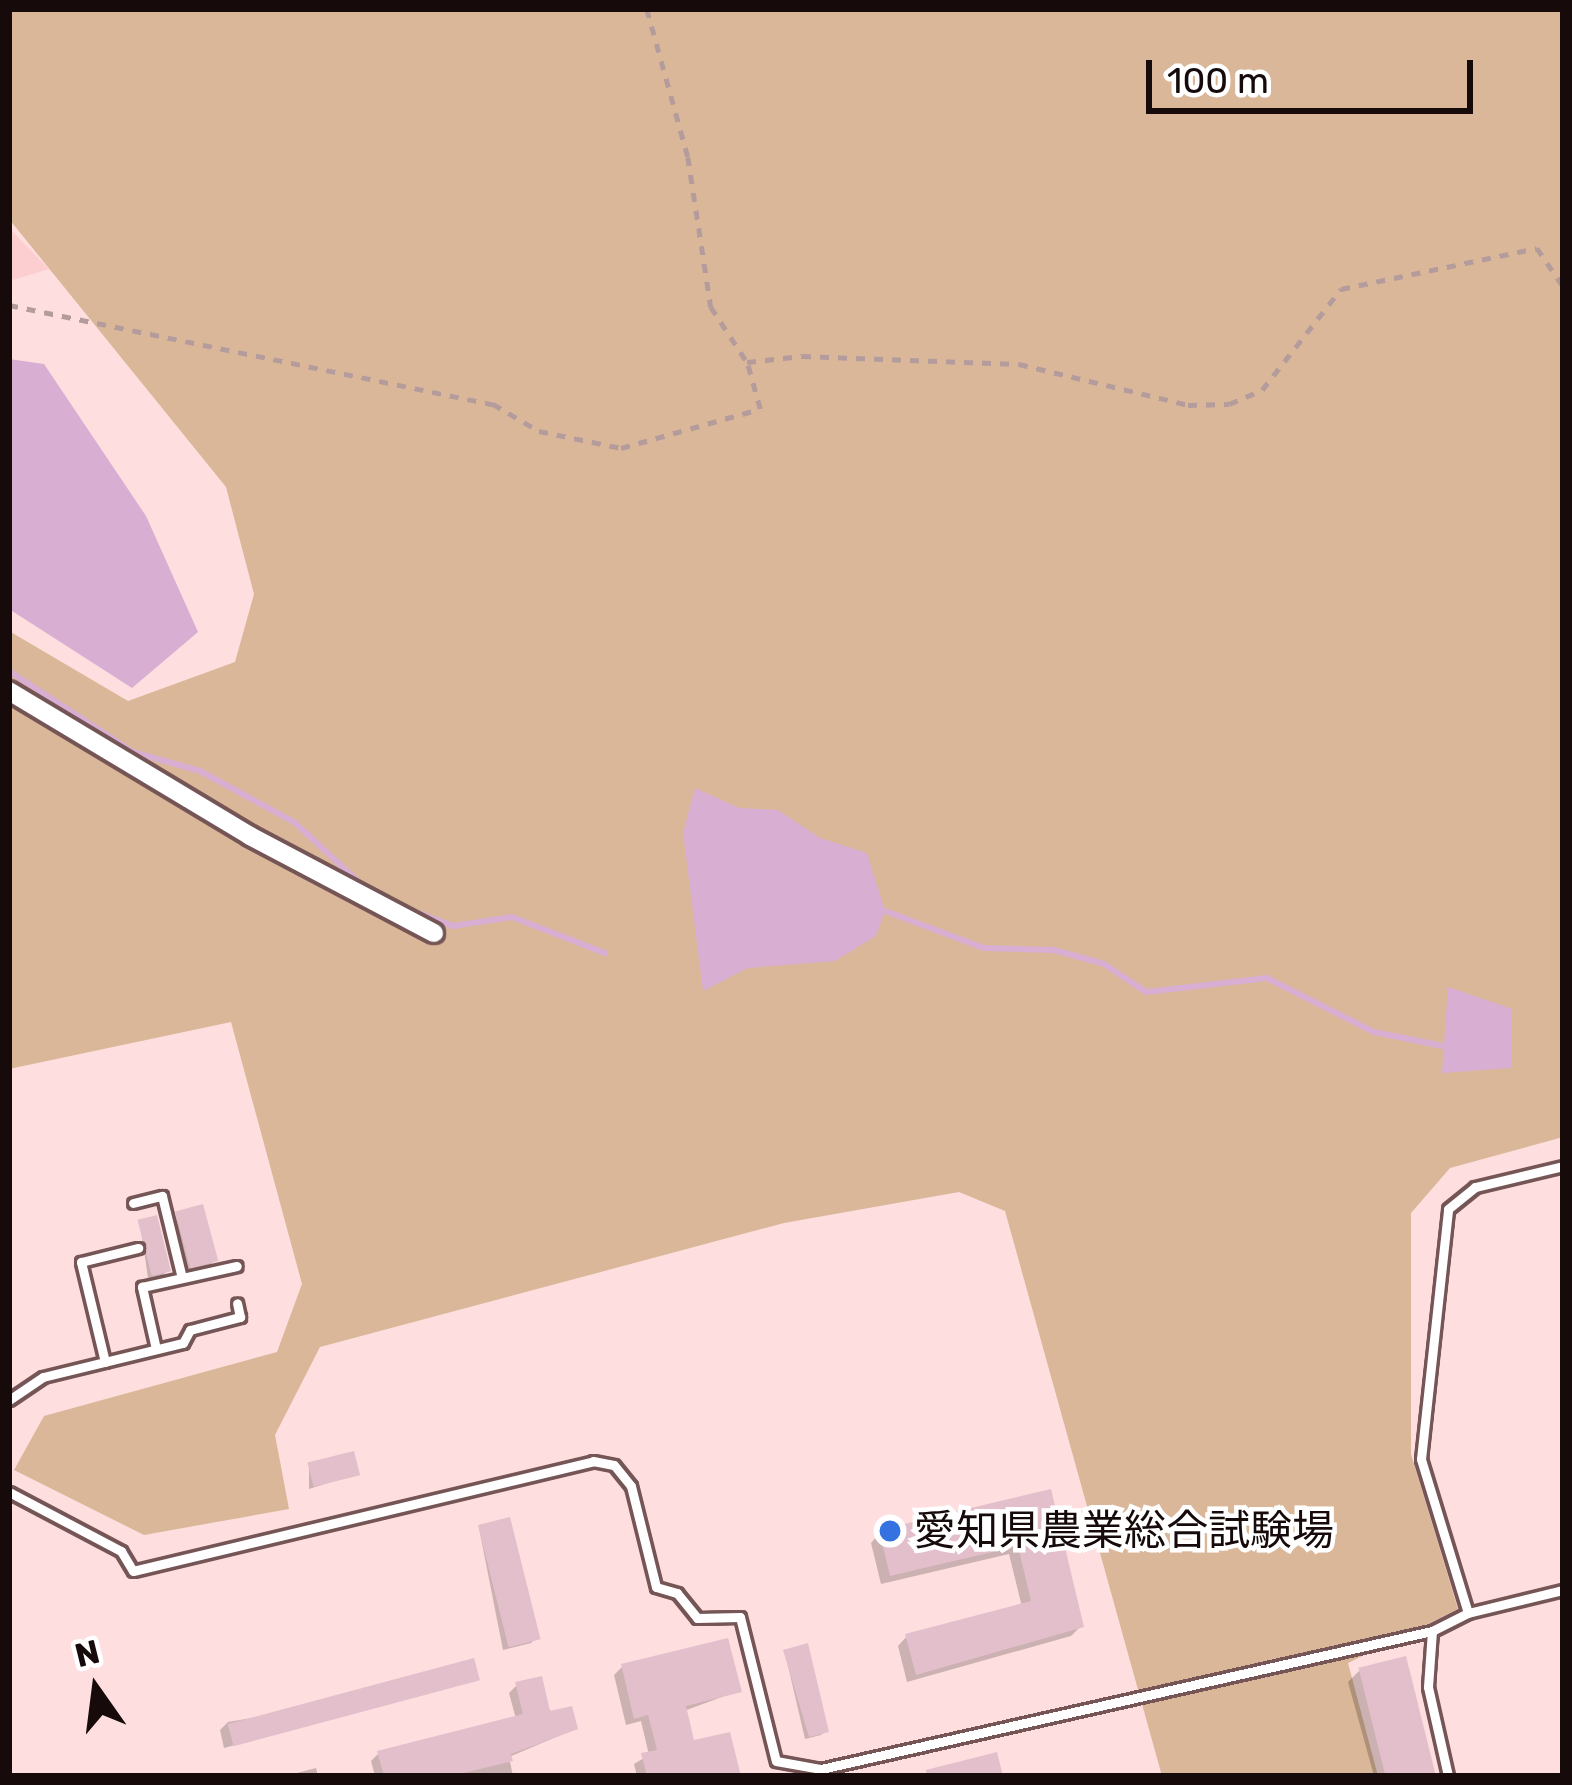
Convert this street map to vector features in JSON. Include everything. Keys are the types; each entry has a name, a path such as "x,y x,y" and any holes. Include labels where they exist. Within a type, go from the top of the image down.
{"street":[{"path":"9,692 434,934"}],"lane":[{"path":"1468,1613 1421,1459 1448,1209 1475,1187 1563,1166"},
{"path":"133,1203 161,1196 182,1278"},
{"path":"105,1362 80,1262 138,1248"},
{"path":"156,1349 142,1287 237,1266"},
{"path":"9,1400 19,1387 156,1349 240,1317 237,1303"},
{"path":"9,1374 19,1387"},
{"path":"9,1492 121,1551 134,1571 593,1461 614,1465 631,1486 656,1587 677,1593 697,1618 740,1617 776,1761 821,1769 1432,1630 1468,1613 1563,1590"},
{"path":"1432,1630 1429,1688 1448,1776"}],"path":[{"path":"9,305 493,404 539,431 621,448 760,409 747,362 711,307 688,157 647,9"},
{"path":"747,362 802,356 1019,364 1188,406 1229,404 1262,390 1341,289 1538,248 1563,286"}],"shaded area":[{"path":"9,9 1563,9 1563,1137 1450,1168 1411,1213 1411,1454 1458,1609 1348,1663 1378,1776 1162,1776 1005,1211 959,1192 784,1223 320,1347 275,1435 289,1509 144,1535 14,1470 44,1416 277,1352 302,1284 231,1022 9,1069 9,631 128,701 235,662 254,594 226,487 9,219"},
{"path":"9,228 49,269 9,281"},
{"path":"9,359 44,364 146,516 198,632 132,688 9,609"},
{"path":"695,788 739,808 778,810 820,838 867,853 885,911 876,936 835,961 748,968 703,991 683,833"},
{"path":"1448,987 1512,1009 1511,1068 1442,1073"}],"building":[{"path":"203,1204 218,1261 190,1268 175,1212"},
{"path":"157,1215 171,1271 152,1276 138,1220"},
{"path":"354,1451 360,1475 313,1487 307,1463"},
{"path":"1051,1489 1084,1627 916,1675 905,1634 1031,1601 1018,1546 890,1576 879,1530"},
{"path":"510,1517 540,1639 508,1647 478,1525"},
{"path":"728,1638 742,1692 686,1706 694,1740 730,1732 741,1776 647,1776 641,1753 657,1750 648,1715 634,1719 621,1664"},
{"path":"808,1643 829,1732 809,1737 783,1650"},
{"path":"1406,1656 1436,1776 1385,1776 1358,1668"},
{"path":"474,1658 480,1680 234,1746 228,1724"},
{"path":"542,1676 550,1711 572,1706 578,1729 511,1754 513,1761 451,1776 384,1776 377,1751 523,1714 515,1682"},
{"path":"997,1752 1003,1776 927,1776 926,1770"}],"waterway":[{"path":"9,671 133,752 200,771 294,822 363,886"},
{"path":"400,906 453,926 512,917 605,953"},
{"path":"885,911 984,948 1054,950 1104,964 1146,992 1267,978 1374,1032 1443,1046"}],"place":[{"name":"愛知県農業総合試験場","path":"890,1531"}]}
